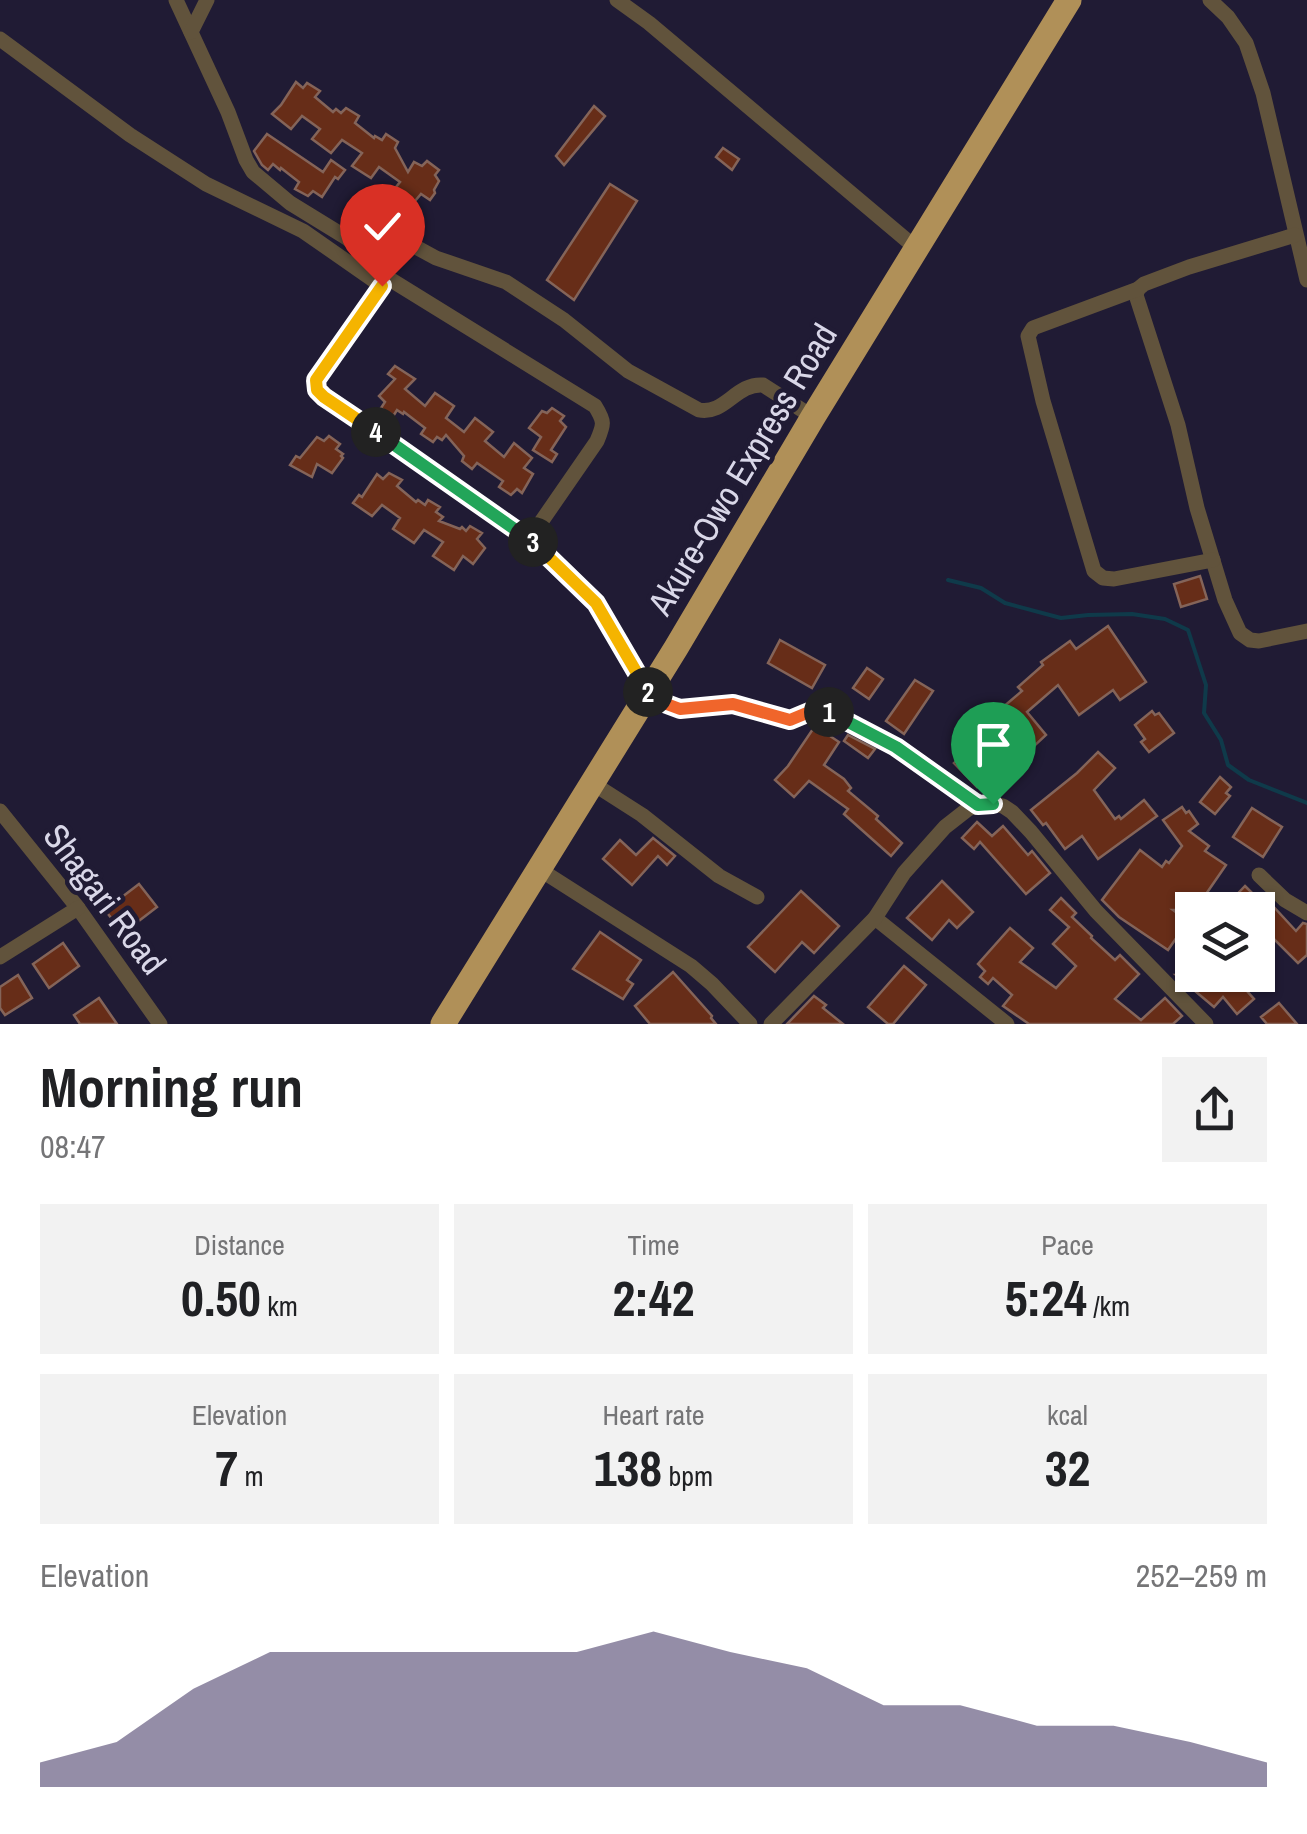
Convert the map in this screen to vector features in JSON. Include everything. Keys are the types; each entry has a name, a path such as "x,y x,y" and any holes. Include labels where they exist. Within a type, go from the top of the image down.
{"highway":[{"name":"Akure-Owo Express Road","path":"443,1024 1069,0"}],"street":[{"path":"176,0 246,160 253,172 290,203 347,238 392,234 436,258 506,282 564,320 628,371 698,410 716,409 746,386 756,384 813,417"},
{"path":"192,32 207,0"},
{"path":"617,0 916,248"},
{"path":"1210,0 1246,43 1263,94 1307,280"},
{"path":"0,39 130,135 206,184 302,231 594,406 603,426 597,441 530,538"},
{"path":"1214,560 1114,578 1098,576 1043,401 1028,336 1033,328 1144,284 1294,235"},
{"path":"347,238 385,282"},
{"path":"385,282 316,380 317,390 530,538 596,603 648,692 680,709 733,704 790,720 822,710 896,747 978,805"},
{"path":"1138,289 1136,295 1178,425 1224,600 1240,633 1260,641 1307,631"},
{"path":"592,783 642,815 719,876 758,897"},
{"path":"771,1024 875,918 904,873 945,827 968,809 993,804 1012,812 1096,911 1206,1024"},
{"name":"Shagari Road","path":"0,811 78,908 160,1024"},
{"path":"540,869 690,966 750,1024"},
{"path":"1259,875 1284,900 1307,913"},
{"path":"0,957 78,908"},
{"path":"875,918 1007,1024"}],"building":[{"path":"296,82 303,88 307,83 320,91 315,97 333,112 336,109 341,113 346,108 359,116 355,123 374,138 382,140 386,134 398,142 395,148 408,172 414,162 422,166 427,161 439,170 435,175 439,181 430,200 421,194 410,207 392,192 400,182 379,167 371,178 352,166 362,153 342,140 331,153 312,139 320,129 302,116 291,129 272,114"},
{"path":"594,106 605,116 564,165 556,156"},
{"path":"267,134 323,172 331,160 345,170 338,179 335,177 322,197 313,191 308,196 295,189 299,182 281,168 273,164 268,170 262,165 254,151"},
{"path":"723,148 739,159 732,170 716,157"},
{"path":"610,184 637,201 574,300 547,280"},
{"path":"395,366 415,379 405,389 425,406 435,393 454,406 446,418 464,432 475,418 493,432 485,441 504,457 514,443 532,458 524,468 533,474 522,493 517,489 511,495 499,487 503,481 477,463 472,469 462,461 464,456 446,435 433,442 421,434 425,428 404,412 397,410 392,418 381,408 385,402 379,396 395,379 388,374"},
{"path":"552,408 564,416 560,421 566,427 551,450 557,454 552,462 533,450 541,437 529,428 542,411 547,413"},
{"path":"329,436 340,444 336,449 343,454 332,473 317,464 312,477 290,465 317,437 324,441"},
{"path":"389,473 402,480 397,486 416,502 425,505 428,500 440,507 436,512 443,517 439,521 466,531 470,526 482,533 477,539 485,548 473,564 463,556 454,570 433,556 443,542 424,530 414,543 393,529 400,518 382,505 372,516 353,503 359,495 362,497 377,474 383,479"},
{"path":"1200,576 1207,599 1181,607 1174,584"},
{"path":"1108,626 1146,682 1120,700 1113,690 1079,715 1058,685 1027,712 1046,735 1004,774 998,768 977,787 954,763 1002,722 995,714 1022,691 1018,687 1043,665 1041,662 1070,641 1076,649"},
{"path":"780,640 825,665 812,688 768,663"},
{"path":"867,668 883,679 869,699 853,688"},
{"path":"915,680 933,691 904,734 886,721"},
{"path":"1152,711 1155,715 1159,713 1174,733 1149,752 1135,725"},
{"path":"815,726 839,742 824,765 844,779 851,788 848,791 902,843 891,856 844,814 848,809 809,781 794,797 775,780"},
{"path":"848,735 875,749 868,758 844,741"},
{"path":"1098,752 1115,768 1094,790 1115,819 1121,819 1144,800 1157,816 1098,859 1082,836 1065,849 1031,810"},
{"path":"1220,777 1231,787 1226,793 1230,796 1215,814 1200,802"},
{"path":"1182,807 1186,813 1189,811 1198,824 1189,831 1209,846 1205,851 1226,865 1207,892 1175,892 1175,940 1168,950 1119,917 1102,900 1140,850 1162,867 1182,846 1163,820"},
{"path":"1252,808 1282,827 1263,857 1233,837"},
{"path":"977,822 992,836 1003,826 1050,873 1026,894 980,842 974,849 962,838"},
{"path":"653,838 675,856 667,865 658,856 632,885 603,859 620,840 636,855"},
{"path":"942,881 973,912 957,928 949,920 932,940 907,918"},
{"path":"139,884 157,907 127,930 105,910"},
{"path":"801,891 839,926 814,953 802,942 775,972 748,947"},
{"path":"1061,898 1091,938 1115,960 1120,955 1139,974 1115,999 1141,1020 1165,998 1182,1016 1173,1024 1029,1024 1003,1006 1012,995 993,978 988,984 980,977 985,971 978,964 1010,928 1033,948 1020,962 1056,988 1076,966 1053,944 1069,927 1050,910"},
{"path":"1275,908 1296,931 1307,924 1307,955 1298,963 1275,940"},
{"path":"600,932 641,960 627,980 633,984 623,999 573,969"},
{"path":"63,943 79,966 49,988 33,964"},
{"path":"904,966 926,985 893,1024 888,1024 868,1007"},
{"path":"673,972 716,1024 650,1024 635,1006"},
{"path":"18,975 32,998 5,1015 0,1008 0,987"},
{"path":"1196,992 1248,992 1254,999 1237,1014 1223,997 1214,1007"},
{"path":"814,996 826,1005 823,1008 843,1024 787,1024"},
{"path":"99,998 117,1024 80,1024 74,1015"},
{"path":"1279,1003 1297,1024 1267,1024 1261,1017"}],"waterway":[{"path":"948,580 981,588 1005,603 1061,618 1132,614 1165,619 1188,630 1206,685 1204,713 1221,740 1228,765 1249,780 1307,803"}],"route":[{"path":"382,286 316,380 317,390 530,538 596,603 648,692 680,709 733,704 782,720 822,710 896,747 978,805 993,804"}]}
